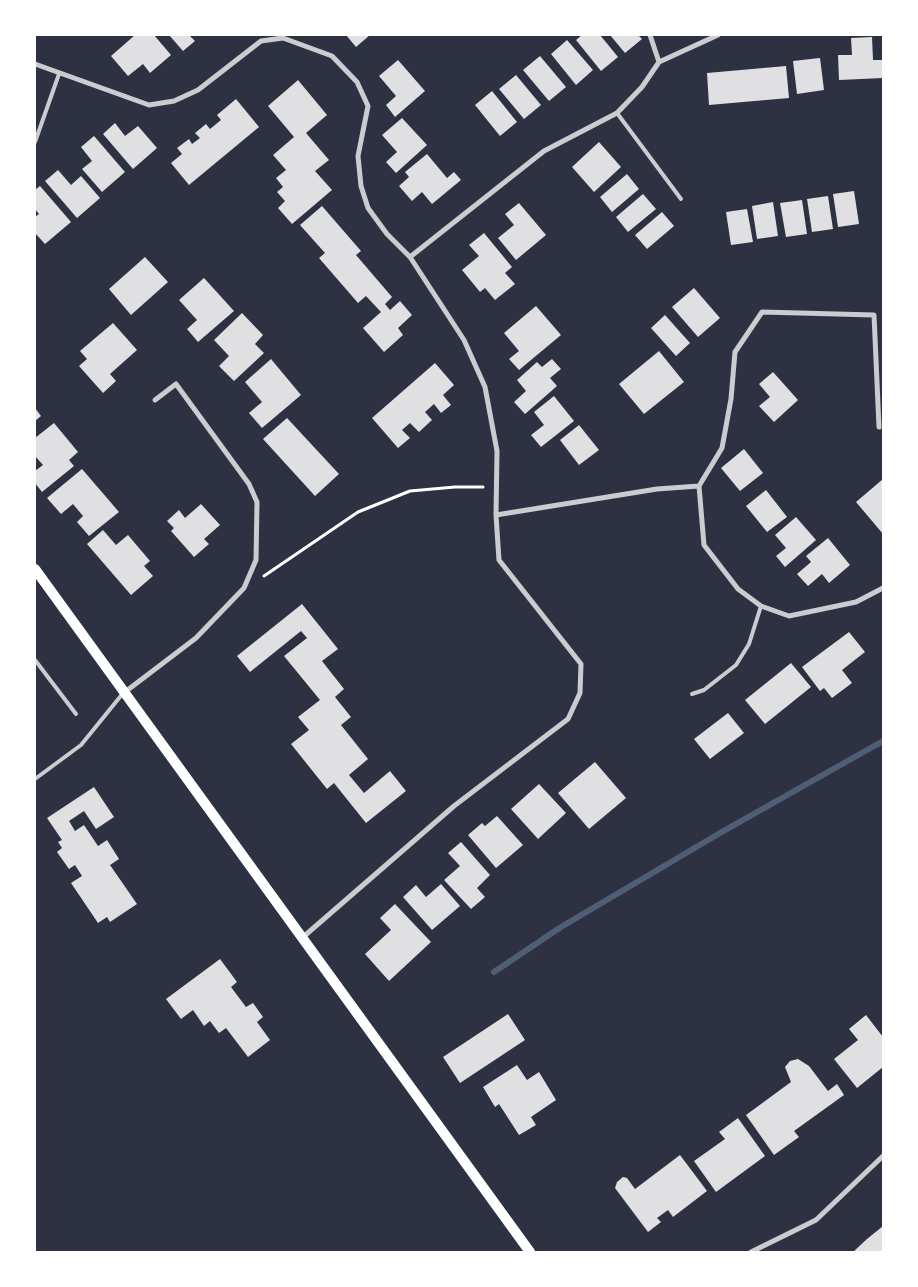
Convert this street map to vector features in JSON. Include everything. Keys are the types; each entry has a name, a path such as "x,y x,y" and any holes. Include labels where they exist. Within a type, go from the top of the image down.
{"main road":[{"path":"35,570 530,1252"}],"street":[{"path":"296,42 298,35"},
{"path":"650,35 659,62"},
{"path":"410,258 544,151 617,113 642,88 659,62 718,35"},
{"path":"35,64 149,106 174,101 198,90 261,41 283,38 332,56 357,82 368,106 358,156 361,186 368,208 387,234 410,258 464,340 485,387 497,451 496,515 498,560 581,664 580,693 568,719 454,806 302,938"},
{"path":"879,427 874,315 762,312 735,352 731,399 722,448 699,486 704,545 738,589 761,606 789,616 856,602 883,588"},
{"path":"124,692 196,638 244,588 256,560 257,502 249,484 176,384 155,400"},
{"path":"496,515 658,489 699,486"},
{"path":"751,1252 816,1220 883,1156"}],"lane":[{"path":"35,142 59,74"},
{"path":"617,113 681,199"},
{"path":"692,694 714,683 740,659 749,644 761,606"},
{"path":"35,660 76,714"},
{"path":"35,779 81,744 124,692"}],"path":[{"path":"244,588 288,561 358,512 410,491 455,486 496,487"}],"building":[{"path":"135,35 154,35 171,55 150,73 143,64 128,76 111,56"},
{"path":"169,35 189,35 195,41 183,51"},
{"path":"346,35 370,35 356,47"},
{"path":"582,35 600,35 618,57 601,71 576,40"},
{"path":"610,35 638,35 642,39 625,53"},
{"path":"872,37 873,60 883,60 883,78 839,80 838,55 852,55 851,38"},
{"path":"567,40 593,70 576,85 551,54"},
{"path":"540,56 566,87 549,101 523,70"},
{"path":"820,58 824,90 797,94 793,61"},
{"path":"398,60 425,91 395,117 386,105 396,96 379,76"},
{"path":"786,66 789,98 709,105 707,73"},
{"path":"516,75 541,105 524,119 499,89"},
{"path":"298,80 327,115 306,133 329,160 315,171 332,190 292,224 278,208 285,201 277,192 283,187 276,178 286,170 273,155 294,137 268,106"},
{"path":"492,91 517,122 500,136 475,105"},
{"path":"236,99 259,127 189,185 171,163 182,154 177,148 189,139 192,144 200,138 195,133 206,124 210,129 221,120 217,115"},
{"path":"402,118 427,145 396,173 386,162 397,152 382,135"},
{"path":"115,123 125,136 138,126 157,148 133,169 103,134"},
{"path":"94,136 125,172 102,192 82,169 92,161 81,147"},
{"path":"599,142 621,167 594,192 572,167"},
{"path":"427,154 447,178 454,172 461,180 432,204 422,192 412,201 399,186 409,177 405,172"},
{"path":"58,170 71,185 81,176 100,198 77,218 45,181"},
{"path":"627,174 639,189 612,212 600,197"},
{"path":"40,186 71,222 45,244 35,233 35,217 39,214 35,209 35,190"},
{"path":"854,191 859,224 838,227 833,194"},
{"path":"643,194 656,209 628,232 616,217"},
{"path":"828,196 833,229 812,232 807,199"},
{"path":"802,200 807,234 786,237 780,203"},
{"path":"773,202 778,236 757,239 752,206"},
{"path":"519,203 546,235 516,260 498,238 514,225 505,214"},
{"path":"322,206 361,251 356,255 392,297 385,304 390,310 400,301 412,315 398,328 403,335 384,352 363,328 381,312 366,296 358,303 319,258 325,253 300,225"},
{"path":"747,209 753,242 731,245 726,212"},
{"path":"662,212 674,226 647,249 635,235"},
{"path":"484,233 512,267 505,273 515,284 495,300 485,288 480,292 462,270 479,256 469,245"},
{"path":"145,257 168,282 131,315 109,289"},
{"path":"204,278 234,311 198,342 187,329 197,320 179,300"},
{"path":"694,288 720,318 698,337 672,307"},
{"path":"536,306 561,335 519,370 509,359 519,351 504,333"},
{"path":"242,313 263,335 255,344 264,353 234,381 219,366 229,356 214,340"},
{"path":"665,315 690,343 676,356 651,328"},
{"path":"113,323 137,350 110,374 116,381 103,393 79,366 87,359 80,351"},
{"path":"659,351 684,382 644,414 619,384"},
{"path":"271,359 301,395 262,428 249,413 262,402 245,382"},
{"path":"552,359 561,369 550,378 557,386 525,414 514,402 526,391 517,380 537,362 542,367"},
{"path":"435,363 454,385 443,395 451,405 441,413 434,404 425,412 432,420 419,432 410,423 402,430 410,438 398,448 372,418"},
{"path":"773,372 798,400 774,422 759,406 770,397 759,384"},
{"path":"554,396 574,421 541,447 531,435 544,425 534,412"},
{"path":"35,408 41,416 35,421"},
{"path":"287,418 339,474 315,496 263,439"},
{"path":"54,423 78,452 69,460 74,466 42,492 35,483 35,471 43,465 35,456 35,438"},
{"path":"579,425 599,450 579,465 560,440"},
{"path":"744,449 763,473 740,491 721,468"},
{"path":"82,469 119,512 89,536 77,522 83,516 73,504 61,514 47,498"},
{"path":"883,479 883,534 856,502"},
{"path":"766,490 787,517 767,532 746,506"},
{"path":"201,504 220,525 204,539 209,544 194,557 171,531 174,528 167,521 179,510 185,518"},
{"path":"796,517 816,540 785,567 776,556 786,548 775,535"},
{"path":"103,530 116,545 128,535 150,561 144,566 153,576 131,595 87,544"},
{"path":"828,538 850,565 829,583 822,574 808,586 797,574 811,562 806,556"},
{"path":"302,604 338,649 322,661 344,689 335,697 351,717 341,725 368,759 349,775 364,793 390,771 406,791 366,823 334,783 327,789 291,744 309,730 298,717 320,700 284,656 307,638 301,631 250,672 237,656"},
{"path":"849,632 865,652 842,670 852,683 832,698 824,688 820,691 802,667"},
{"path":"791,663 811,687 765,724 745,700"},
{"path":"728,713 744,733 710,759 694,739"},
{"path":"595,762 626,798 589,829 558,793"},
{"path":"539,784 566,813 538,839 511,809"},
{"path":"94,787 114,817 96,829 84,811 69,821 75,831 84,825 98,846 107,840 119,859 110,865 137,904 110,922 107,917 98,923 71,883 82,876 75,865 69,869 57,852 62,848 58,842 62,840 47,818"},
{"path":"497,816 523,845 496,868 468,835 482,823 485,826"},
{"path":"461,842 490,875 477,888 485,897 471,909 444,880 460,866 448,853"},
{"path":"441,884 460,906 432,930 403,897 416,885 426,897"},
{"path":"395,904 431,942 389,981 365,954 391,930 380,918"},
{"path":"220,959 237,982 231,987 246,1007 253,1003 263,1017 257,1022 270,1040 248,1057 226,1028 219,1033 210,1021 204,1026 193,1010 181,1019 166,999"},
{"path":"508,1014 525,1040 460,1083 443,1057"},
{"path":"866,1015 883,1037 883,1067 857,1088 834,1059 858,1040 849,1029"},
{"path":"798,1059 809,1066 828,1091 837,1084 844,1095 794,1131 799,1137 774,1155 746,1115 791,1082 785,1067 790,1061"},
{"path":"517,1065 527,1080 539,1072 556,1100 531,1117 536,1125 519,1135 499,1104 495,1107 483,1087"},
{"path":"738,1118 765,1156 716,1192 694,1161 725,1139 719,1132"},
{"path":"680,1155 707,1191 673,1217 668,1210 657,1218 661,1222 648,1232 615,1188 617,1182 623,1177 627,1178 635,1189"},
{"path":"883,1226 883,1252 853,1252 867,1239"}],"waterway":[{"path":"494,972 561,927 720,833 883,741"}]}
